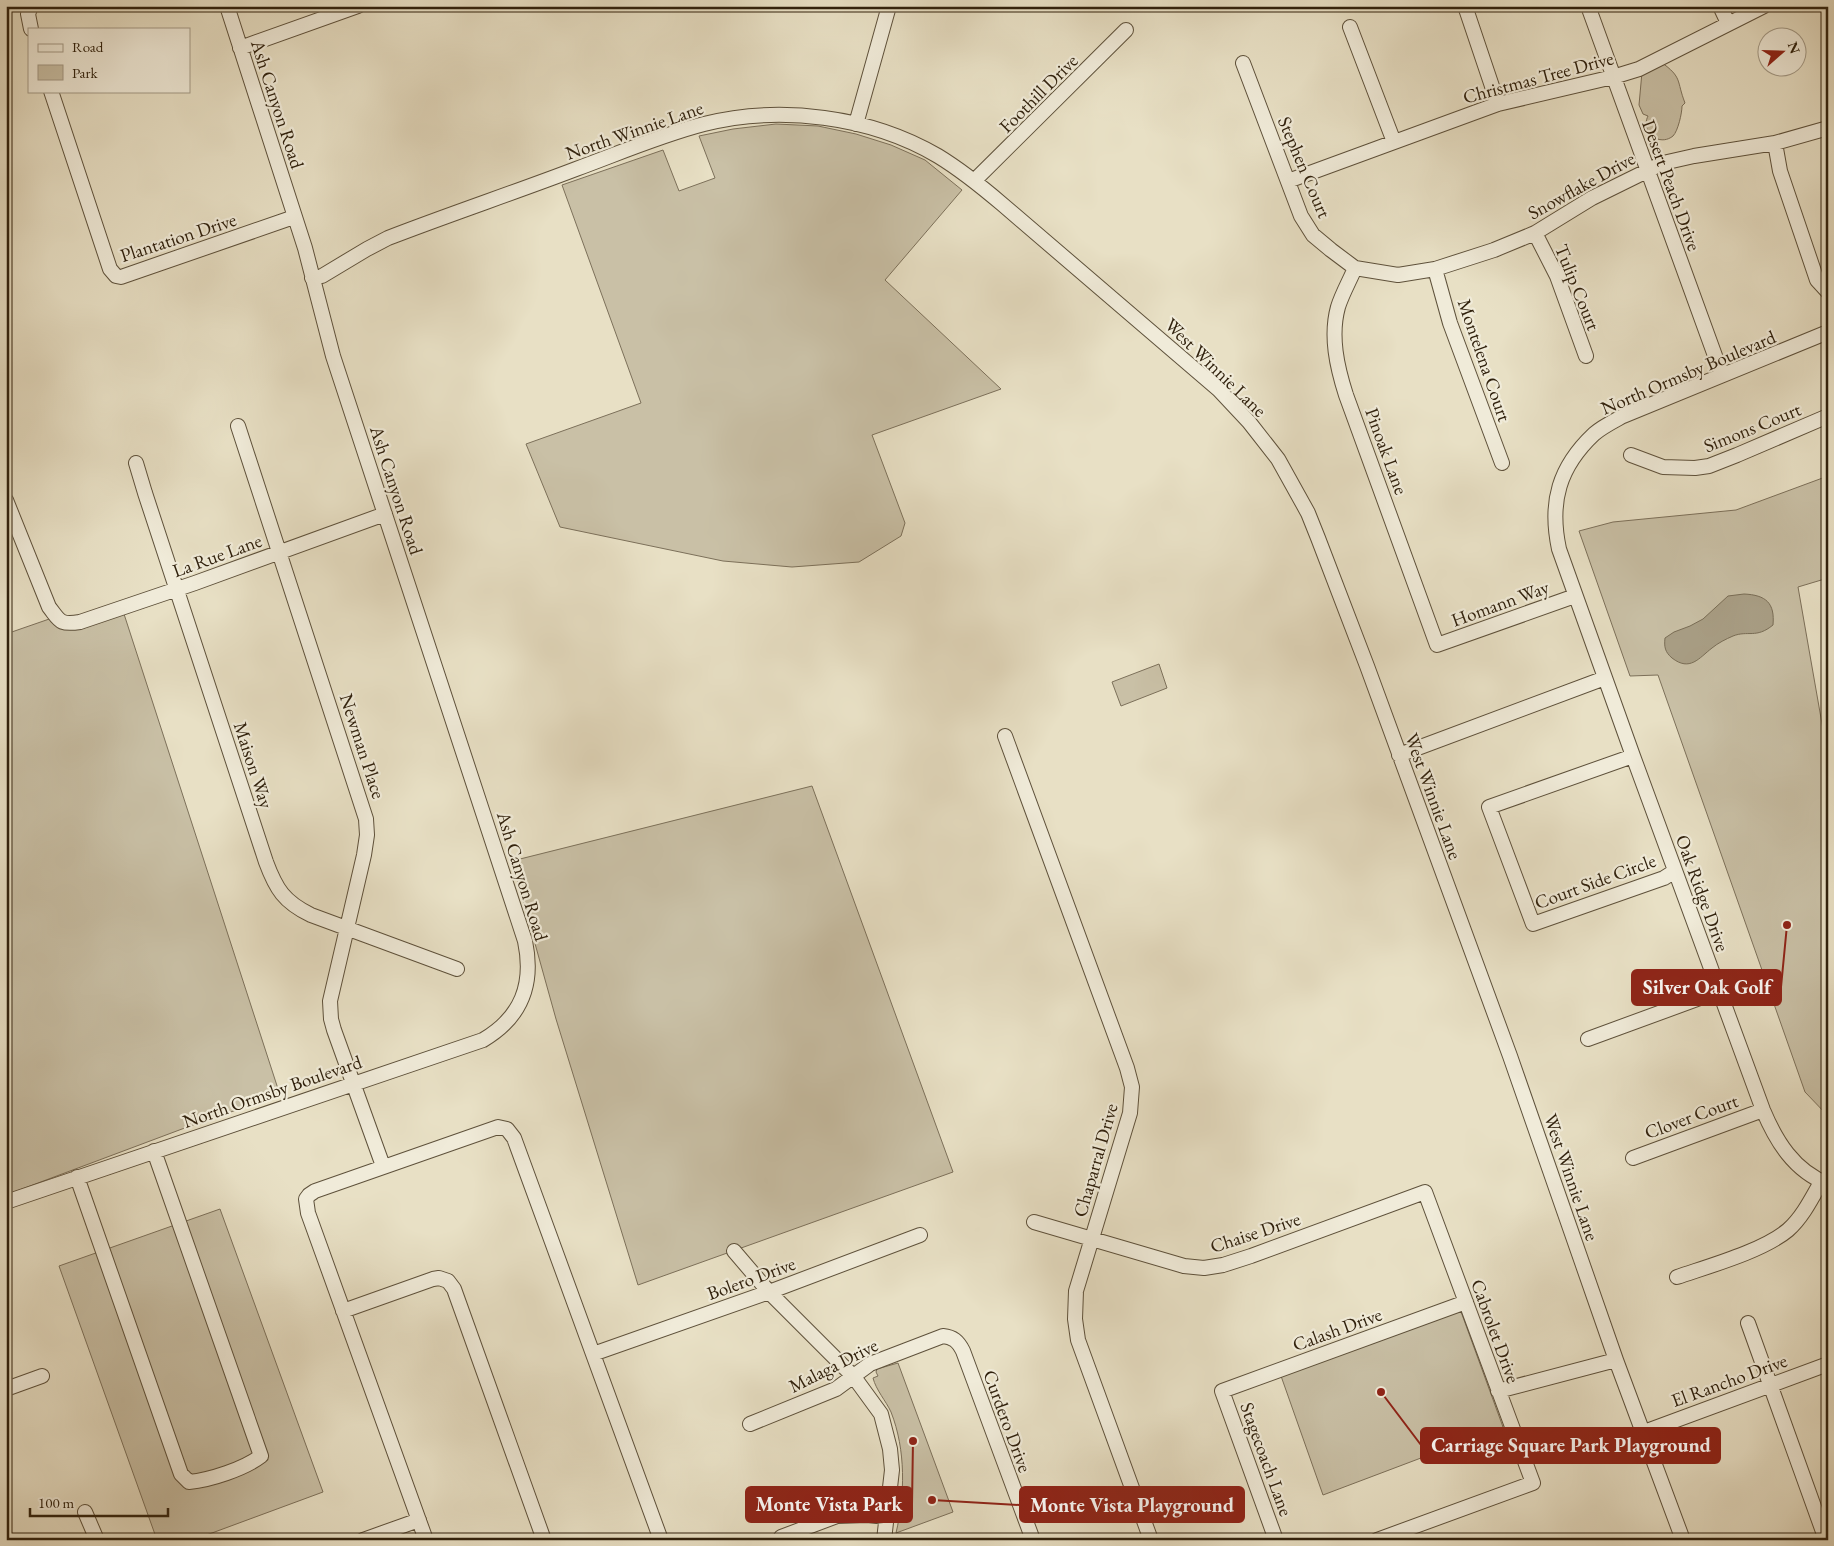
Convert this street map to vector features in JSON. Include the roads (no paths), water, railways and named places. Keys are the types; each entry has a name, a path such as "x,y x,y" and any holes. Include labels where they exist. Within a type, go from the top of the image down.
{"street":[{"path":"31,6 28,14 31,28"},
{"name":"Ash Canyon Road","path":"227,6 294,217 333,356 525,941 529,959 527,986"},
{"path":"240,48 358,6"},
{"path":"856,124 889,6"},
{"path":"1465,6 1498,104"},
{"name":"Desert Peach Drive","path":"1588,6 1722,375"},
{"path":"1720,6 1728,23"},
{"name":"Christmas Tree Drive","path":"1288,181 1498,104 1613,77 1639,69 1764,6"},
{"path":"1350,27 1394,142"},
{"name":"Foothill Drive","path":"974,182 1126,30"},
{"name":"Stephen Court","path":"1243,63 1300,216 1313,235 1355,268"},
{"name":"Plantation Drive","path":"51,92 110,269 116,276 122,277 294,217"},
{"name":"North Winnie Lane","path":"312,278 322,276 388,238 644,144 704,124 746,117 784,115 814,117 883,131 938,156 974,182"},
{"name":"Snowflake Drive","path":"1355,268 1398,275 1435,269 1494,250 1535,233 1592,198 1663,163 1776,143 1828,128"},
{"path":"1776,143 1780,171 1817,280 1828,292"},
{"name":"West Winnie Lane","path":"974,182 1075,265 1219,390 1249,422 1278,459 1308,512 1367,666 1510,1056 1616,1360 1683,1540"},
{"name":"Tulip Court","path":"1535,233 1557,276 1586,356"},
{"name":"Pinoak Lane","path":"1355,268 1338,306 1334,326 1338,367 1346,395 1437,645"},
{"name":"Montelena Court","path":"1435,269 1450,323 1502,463"},
{"name":"North Ormsby Boulevard","path":"1604,678 1559,549 1555,531 1556,500 1567,465 1595,433 1623,416 1828,332"},
{"name":"Simons Court","path":"1631,455 1663,467 1696,468 1709,466 1828,416"},
{"name":"Newman Place","path":"238,426 366,819 367,835 364,855 330,1002 330,1010 334,1030 352,1084 383,1166"},
{"name":"Maison Way","path":"136,463 273,881 285,898 297,908 457,969"},
{"name":"La Rue Lane","path":"7,504 49,607 60,621 67,624 80,622 176,589 385,514"},
{"name":"Homann Way","path":"1437,645 1575,596"},
{"path":"1399,755 1604,678"},
{"name":"Oak Ridge Drive","path":"1604,678 1763,1110 1775,1137 1785,1151 1806,1172 1824,1183"},
{"name":"Chaparral Drive","path":"1005,736 1124,1060 1132,1087 1130,1113 1076,1291 1075,1319 1078,1340 1151,1540"},
{"name":"Court Side Circle","path":"1633,756 1489,807 1533,924 1664,878 1675,871"},
{"name":"North Ormsby Boulevard","path":"6,1202 483,1040 511,1017 520,1003 527,986"},
{"path":"1588,1039 1719,991"},
{"name":"Clover Court","path":"1633,1158 1763,1110"},
{"path":"426,1540 308,1213 306,1199 309,1194 315,1191 493,1128 507,1129 514,1138 661,1540"},
{"path":"77,1177 181,1474 189,1482 200,1481 252,1463 262,1456 154,1152"},
{"path":"1677,1277 1763,1246 1788,1230 1824,1183"},
{"name":"Chaise Drive","path":"1034,1222 1172,1264 1204,1268 1223,1265 1251,1256 1426,1192"},
{"name":"Cabrolet Drive","path":"1377,1540 1533,1483 1426,1192"},
{"name":"Bolero Drive","path":"593,1354 769,1292 920,1235"},
{"path":"734,1251 769,1292 854,1377 881,1414 890,1449 892,1470 884,1540"},
{"path":"343,1311 433,1279 448,1281 454,1289 544,1540"},
{"name":"Calash Drive","path":"1222,1391 1466,1302"},
{"path":"1748,1323 1826,1540"},
{"name":"Malaga Drive","path":"750,1424 836,1389 870,1364 943,1336 951,1336 960,1343"},
{"name":"Curdero Drive","path":"960,1343 1032,1540"},
{"path":"1498,1391 1616,1360"},
{"name":"El Rancho Drive","path":"1644,1432 1828,1364"},
{"path":"6,1389 42,1376"},
{"name":"Stagecoach Lane","path":"1222,1391 1276,1540"},
{"path":"85,1512 97,1540"},
{"path":"781,1537 836,1516 867,1515 886,1518"},
{"path":"363,1540 418,1520"}],"place":[{"name":"Silver Oak Golf","path":"1787,925"},
{"name":"Carriage Square Park Playground","path":"1381,1392"},
{"name":"Monte Vista Park","path":"913,1441"},
{"name":"Monte Vista Playground","path":"932,1500"}]}
